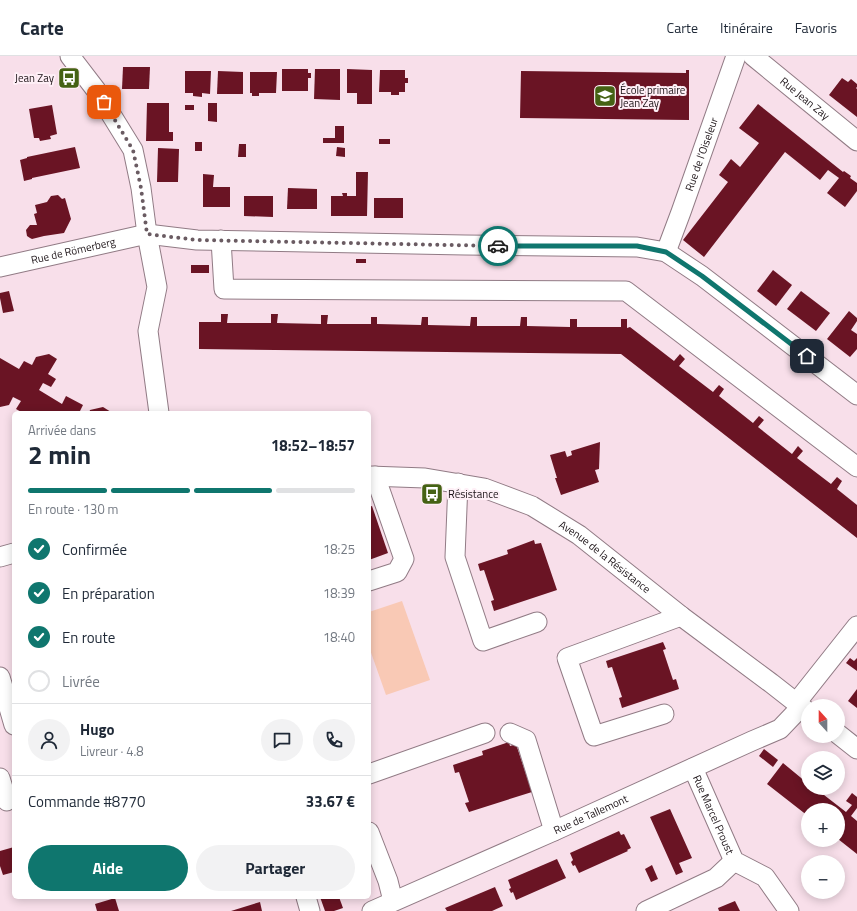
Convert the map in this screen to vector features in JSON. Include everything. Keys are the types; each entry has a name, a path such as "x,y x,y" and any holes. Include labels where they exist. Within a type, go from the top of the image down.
{"street":[{"path":"70,56 96,90 133,150 141,188 147,234 157,287 148,331 159,411"},
{"name":"Rue de l'Oiseleur","path":"666,252 736,56"},
{"name":"Rue Jean Zay","path":"753,56 857,141"},
{"name":"Rue de Römerberg","path":"0,267 147,234 197,240 465,246 637,246 666,252"},
{"path":"221,240 224,289 626,291 857,467"},
{"path":"666,252 702,276 857,396"},
{"path":"371,580 397,572 404,559 372,476"},
{"name":"Avenue de la Résistance","path":"372,476 425,478 458,483 484,488 532,506 579,535 681,616 801,706"},
{"path":"458,483 455,557 483,641 537,622"},
{"path":"0,557 12,554"},
{"path":"664,714 594,736 567,658 681,616"},
{"name":"Rue de Tallemont","path":"807,699 857,626"},
{"path":"0,678 12,718"},
{"name":"Rue de Tallemont","path":"372,911 780,729 801,708"},
{"path":"371,773 485,733"},
{"path":"510,733 526,740 554,831"},
{"path":"845,740 857,749"},
{"name":"Rue Marcel Proust","path":"693,768 734,861 765,877 789,911"},
{"path":"0,778 7,801"},
{"path":"371,837 388,881 393,901"},
{"name":"Rue Marcel Proust","path":"646,911 716,878 734,861"},
{"path":"307,899 310,911"}],"shaded area":[{"path":"402,601 430,680 386,695 371,653 371,611"}],"building":[{"path":"123,67 150,67 149,89 122,89"},
{"path":"282,69 308,69 308,73 311,73 311,78 308,78 308,91 282,91"},
{"path":"315,69 340,69 340,100 314,99"},
{"path":"347,69 372,70 372,104 357,104 357,93 347,93"},
{"path":"380,70 405,70 405,78 408,78 408,83 405,83 405,92 399,92 399,95 391,95 391,92 379,92"},
{"name":"École primaire Jean Zay","path":"686,70 689,70 689,120 520,118 521,71 686,73"},
{"path":"185,71 211,71 210,94 202,93 202,97 193,96 193,93 185,93"},
{"path":"218,71 243,72 243,94 217,94"},
{"path":"250,72 277,72 276,93 259,93 259,96 252,96 252,93 250,93"},
{"path":"842,78 848,82 851,79 857,84 857,117 829,95"},
{"path":"147,103 169,103 169,132 173,132 173,141 146,141"},
{"path":"208,103 217,103 217,122 208,121"},
{"path":"758,104 843,172 844,171 851,176 850,178 857,183 857,191 845,207 827,193 839,178 828,170 820,180 785,152 704,257 683,240 728,182 719,175 731,159 740,167 759,143 739,128"},
{"path":"52,105 57,134 50,136 51,139 40,141 39,138 34,138 29,109"},
{"path":"185,105 194,105 194,110 185,110"},
{"path":"335,126 344,126 344,143 323,143 323,138 335,138"},
{"path":"379,139 390,139 390,144 379,144"},
{"path":"195,142 202,142 202,151 195,151"},
{"path":"239,144 246,144 246,157 238,157"},
{"path":"75,147 80,168 24,181 20,160 27,157"},
{"path":"337,147 345,148 345,157 336,156"},
{"path":"158,148 179,149 178,182 157,182"},
{"path":"356,172 368,172 367,216 331,216 331,196 343,196 342,193 347,193 347,196 356,196"},
{"path":"203,174 214,175 213,187 230,187 230,207 203,207"},
{"path":"288,188 317,189 317,209 287,209"},
{"path":"58,195 62,199 65,198 71,219 64,233 32,239 27,236 26,230 30,225 37,225 34,214 37,213 35,205 47,202 51,196"},
{"path":"244,196 273,196 273,217 244,216"},
{"path":"374,198 403,198 403,218 374,218"},
{"path":"356,259 366,259 366,263 356,263"},
{"path":"191,265 209,265 209,273 191,273"},
{"path":"773,270 792,285 776,306 757,291"},
{"path":"9,291 14,311 3,313 0,293"},
{"path":"801,291 830,313 816,331 787,309"},
{"path":"849,311 857,318 857,321 851,330 857,334 857,349 850,357 827,339"},
{"path":"221,314 228,314 227,323 271,323 271,314 278,314 277,323 321,324 321,315 328,315 327,324 371,324 371,317 377,317 377,324 421,325 422,317 428,317 428,325 470,326 471,317 477,317 477,326 520,326 521,317 527,317 527,326 570,327 570,319 577,319 577,327 621,327 621,319 627,319 627,328 630,327 674,361 680,354 685,359 679,366 713,392 719,385 724,389 719,396 753,423 759,416 764,420 758,427 792,454 798,446 803,451 797,458 831,484 837,477 842,481 837,489 857,505 857,538 621,354 199,349 199,322 221,322"},
{"path":"49,354 57,359 48,374 56,379 51,387 43,383 39,390 62,404 66,396 83,405 80,411 20,411 16,409 21,401 13,397 9,405 0,407 0,358 19,369 24,361 32,365 36,357"},
{"path":"103,407 109,411 90,411"},
{"path":"600,442 599,469 595,470 599,482 561,495 555,478 557,478 550,455 565,451 567,457 572,455 571,451"},
{"path":"371,506 388,553 371,559"},
{"path":"534,540 535,544 541,543 557,590 494,611 491,601 494,600 484,570 480,571 478,564 508,554 507,550"},
{"path":"663,642 666,649 663,650 673,680 676,679 679,689 622,708 619,698 622,697 612,667 608,668 606,661"},
{"path":"850,658 854,661 857,658 857,671 846,663"},
{"path":"857,689 857,708 848,701"},
{"path":"509,742 510,746 516,744 532,792 469,812 465,803 469,802 459,772 455,773 453,765 483,755 482,751"},
{"path":"764,749 778,760 773,767 759,756"},
{"path":"783,763 801,778 801,795 824,795 834,803 801,803 801,811 767,784"},
{"path":"852,793 857,797 857,808 851,816 857,821 857,854 845,845 845,811 846,812 852,805 846,801"},
{"path":"670,809 692,858 679,863 683,872 676,875 650,817"},
{"path":"619,831 621,835 624,834 631,848 627,850 628,851 579,873 575,865 573,866 571,862 573,860 570,853"},
{"path":"12,848 12,873 3,875 0,866 0,851"},
{"path":"557,859 566,878 516,900 513,892 511,893 509,889 511,888 508,880"},
{"path":"652,865 658,879 651,882 645,869"},
{"path":"495,887 503,906 492,911 447,911 445,908"},
{"path":"115,899 119,911 97,911 95,904"},
{"path":"321,899 340,899 343,908 334,911 325,911"},
{"path":"735,901 740,911 719,911 718,908"},
{"path":"260,902 262,911 231,911"}],"way so far":[{"path":"104,102 133,150 141,188 147,234 197,240 498,246"}],"place":[{"name":"Jean Zay","path":"69,78"},
{"name":"École primaire Jean Zay","path":"605,96"},
{"name":"Résistance","path":"432,494"}],"route":[{"path":"498,246 637,246 666,252 702,276 807,356"}]}
